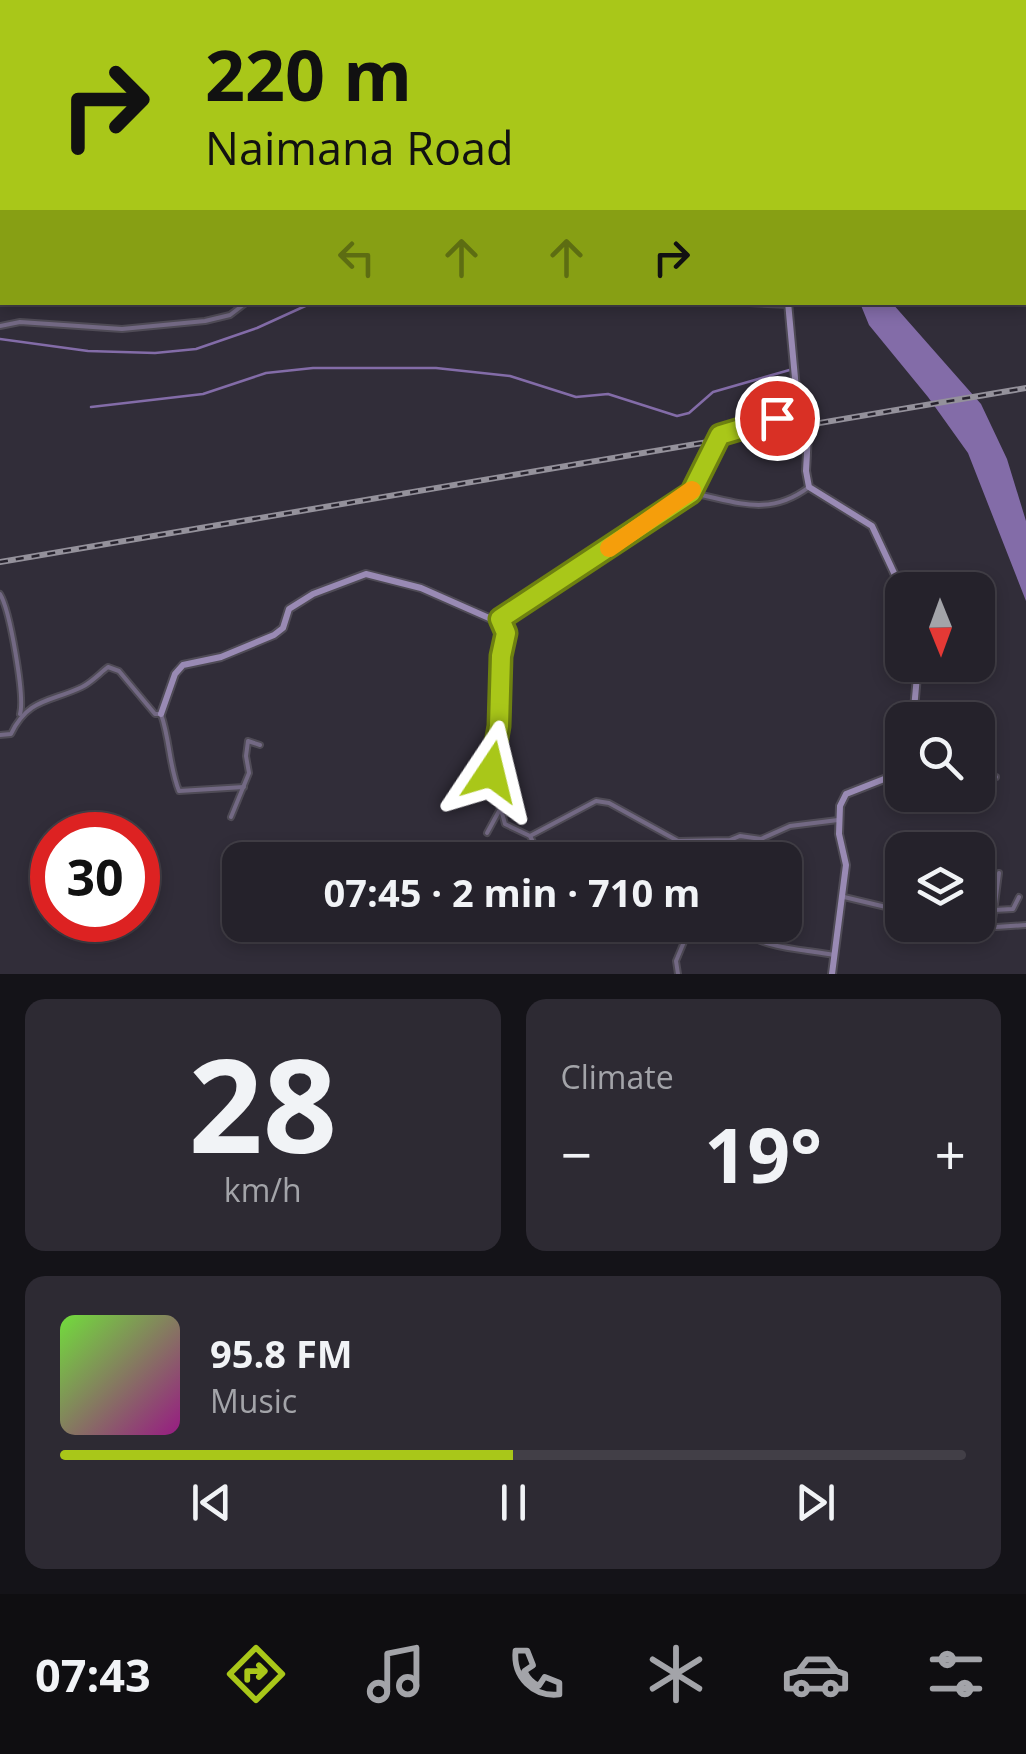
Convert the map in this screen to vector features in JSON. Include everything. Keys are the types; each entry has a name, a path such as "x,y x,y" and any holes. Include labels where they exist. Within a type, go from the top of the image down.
{"street":[{"path":"0,326 44,322 122,330 205,321 230,314 242,305"},
{"path":"244,787 179,792 170,768 170,743 161,714 176,674 183,666 221,658 274,635 284,628 290,609 313,594 366,574 420,588 489,618 500,619 691,493 720,435 777,418 796,389 788,305"},
{"path":"794,394 809,416 808,487"},
{"path":"691,493 756,506 777,506 808,487"},
{"path":"808,487 872,526 894,572"},
{"path":"0,594 6,604 22,706 11,734 0,735"},
{"path":"500,619 506,633 501,656 499,726 491,772 500,811 511,830 530,836 596,801 609,803 678,841 730,840 740,836 760,839 790,826 838,820"},
{"path":"20,714 56,695 83,687 108,667 119,672 155,714 161,714"},
{"path":"231,816 250,773 248,742 260,745"},
{"path":"832,974 846,866 838,820 840,806 846,794 885,779"},
{"path":"487,833 500,811"},
{"path":"530,836 533,842"},
{"path":"995,901 998,874"},
{"path":"844,897 885,907"},
{"path":"995,910 1013,909 1019,897"},
{"path":"995,927 1026,925"},
{"path":"678,974 676,961 684,942"},
{"path":"766,942 835,955"}],"shaded area":[{"path":"861,305 894,305 981,404 1007,459 1026,521 1026,601 968,453 869,325"}],"waterway":[{"path":"0,339 88,351 155,353 196,349 307,305"},
{"path":"91,407 203,394 266,373 313,368 436,368 510,376 576,397 608,394 677,416 689,413 713,392 793,369"}],"railway":[{"path":"0,562 1026,388"}],"slow traffic":[{"path":"609,548 692,490"}],"route":[{"path":"491,772 499,726 501,656 506,633 500,619 691,493 720,435 777,418"}]}
